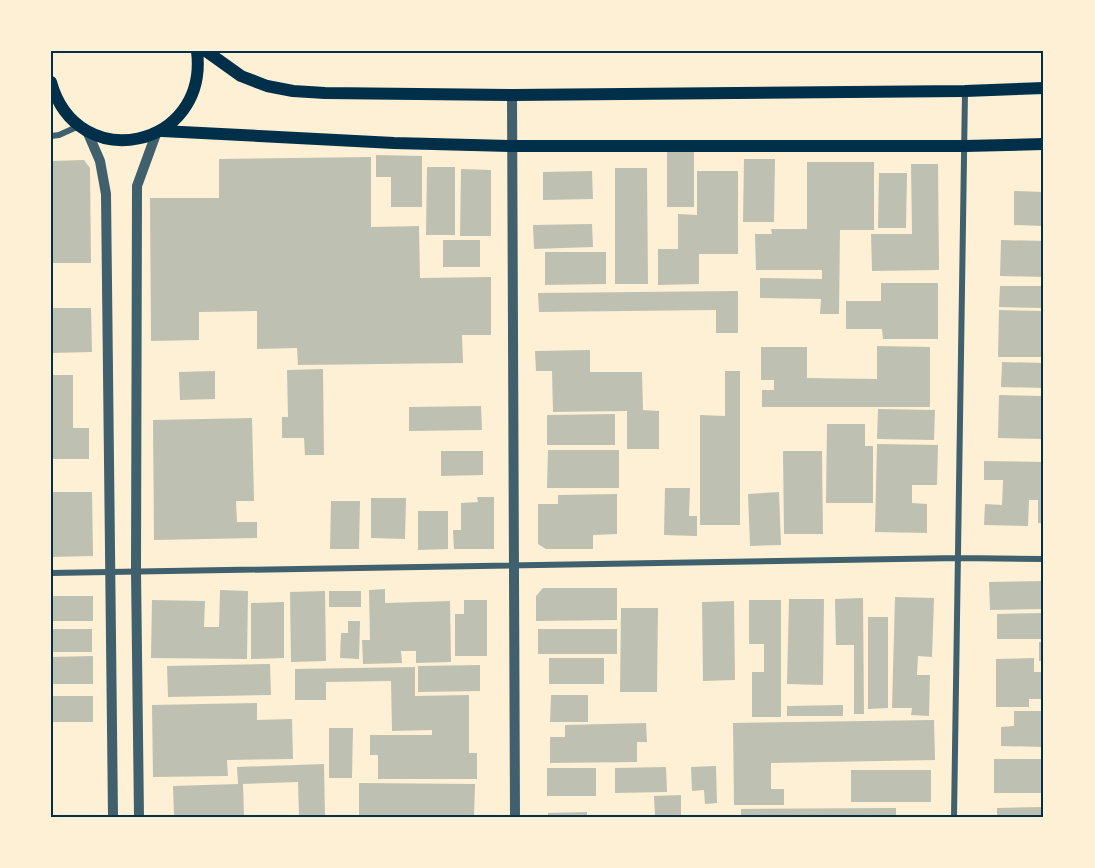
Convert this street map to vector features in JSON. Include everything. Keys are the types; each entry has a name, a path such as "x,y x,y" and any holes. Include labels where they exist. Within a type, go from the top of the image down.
{"main road":[{"path":"51,81 55,95 65,112 83,129 103,138 121,141 139,139 159,132 181,114 194,93 199,68 197,51"},
{"path":"206,51 241,76 267,86 292,91 512,95 965,91 1044,88"},
{"path":"159,132 512,146 1044,144"}],"street":[{"path":"954,817 965,91"},
{"path":"512,95 516,565 515,817"},
{"path":"51,136 83,129 100,161 106,194 112,817"},
{"path":"139,817 136,571 137,186 159,132"},
{"path":"51,573 959,558 1044,560"}],"building":[{"path":"667,150 694,150 694,207 667,207"},
{"path":"376,155 422,156 422,207 391,207 391,177 376,177"},
{"path":"371,157 371,227 419,226 420,278 491,277 491,335 462,335 463,363 298,365 297,348 257,349 257,311 199,312 199,340 151,341 150,198 219,198 219,159"},
{"path":"744,159 775,159 774,222 743,222"},
{"path":"84,160 90,168 91,263 51,263 51,161"},
{"path":"807,162 874,162 874,230 840,230 839,314 820,314 821,299 760,298 760,278 822,279 822,270 756,270 755,234 772,234 771,229 807,229"},
{"path":"911,164 938,164 939,270 872,271 871,234 912,234"},
{"path":"427,167 455,167 455,235 426,235"},
{"path":"615,168 647,168 648,284 615,284"},
{"path":"461,169 491,170 491,236 460,236"},
{"path":"592,171 593,199 543,200 543,172"},
{"path":"697,171 738,171 738,254 699,254 699,284 658,285 658,249 678,249 678,214 697,215"},
{"path":"879,173 907,173 906,228 878,228"},
{"path":"1014,191 1044,192 1044,226 1014,225"},
{"path":"592,224 593,247 534,249 533,225"},
{"path":"443,240 480,240 480,267 443,267"},
{"path":"1001,240 1044,241 1044,277 1000,276"},
{"path":"545,252 606,252 606,284 545,285"},
{"path":"881,283 938,283 938,339 883,339 882,329 846,329 846,301 881,301"},
{"path":"1000,286 1044,286 1044,308 999,307"},
{"path":"738,291 738,333 716,333 716,310 539,312 538,293"},
{"path":"51,308 91,308 92,352 51,353"},
{"path":"999,310 1044,311 1044,357 998,357"},
{"path":"877,346 930,347 930,407 762,407 762,390 774,390 774,380 761,380 761,347 807,347 807,378 877,379"},
{"path":"590,350 590,372 642,372 643,410 659,411 659,449 627,449 627,411 553,412 552,371 536,371 535,351"},
{"path":"1002,362 1044,363 1044,388 1001,387"},
{"path":"323,369 324,455 305,455 304,438 282,438 282,417 288,417 287,370"},
{"path":"215,371 215,399 180,400 179,372"},
{"path":"725,371 740,371 740,525 700,525 700,415 725,416"},
{"path":"51,375 73,375 73,428 89,428 89,459 51,459"},
{"path":"999,395 1044,396 1044,439 998,438"},
{"path":"481,406 482,430 409,431 409,407"},
{"path":"878,409 935,410 934,440 877,439"},
{"path":"615,414 615,445 547,445 547,415"},
{"path":"252,418 254,501 236,501 237,522 257,522 257,538 154,540 153,420"},
{"path":"827,424 865,424 865,446 873,446 873,503 826,503"},
{"path":"877,444 938,445 937,485 912,485 912,503 927,504 927,533 875,532"},
{"path":"548,450 619,450 619,488 547,488"},
{"path":"441,451 483,451 483,475 441,476"},
{"path":"783,451 822,451 823,534 784,534"},
{"path":"984,461 1044,462 1044,523 1038,523 1038,500 1029,500 1028,526 984,525 985,504 1002,505 1003,480 984,480"},
{"path":"665,488 690,488 689,516 697,516 697,536 664,535"},
{"path":"51,492 92,492 93,556 51,557"},
{"path":"779,492 781,545 750,546 748,494"},
{"path":"617,494 617,534 593,535 593,549 546,549 538,544 538,504 558,504 558,495"},
{"path":"477,497 494,497 494,549 454,549 453,530 461,530 461,503 478,502"},
{"path":"371,498 406,498 405,539 371,538"},
{"path":"331,501 360,501 359,549 330,549"},
{"path":"418,511 448,511 448,549 418,550"},
{"path":"1044,581 1044,609 990,610 989,582"},
{"path":"543,588 617,588 617,620 536,621 536,596"},
{"path":"385,589 385,603 450,601 451,662 416,663 416,651 401,651 402,663 363,664 362,640 370,640 369,590"},
{"path":"220,590 248,591 247,659 151,658 152,600 205,601 204,627 219,627"},
{"path":"325,591 326,661 291,662 290,592"},
{"path":"329,591 361,591 361,607 329,607"},
{"path":"51,596 93,596 93,621 51,621"},
{"path":"895,597 934,598 932,657 918,656 917,675 930,675 929,716 911,715 912,708 892,708"},
{"path":"863,598 864,714 854,714 854,645 836,645 835,599"},
{"path":"789,599 824,599 823,685 787,684"},
{"path":"464,600 487,600 487,656 455,656 455,614 464,614"},
{"path":"749,600 781,600 781,717 752,717 752,672 764,672 764,644 749,644"},
{"path":"734,601 735,680 703,681 702,602"},
{"path":"284,602 284,658 251,659 251,603"},
{"path":"621,608 658,608 657,692 620,692"},
{"path":"1044,613 1044,639 997,639 997,614"},
{"path":"868,617 888,617 888,708 868,709"},
{"path":"348,621 360,621 359,659 340,658 341,633 348,633"},
{"path":"51,629 92,629 92,652 51,652"},
{"path":"538,629 617,629 617,654 538,654"},
{"path":"1039,642 1044,642 1044,661 1039,661"},
{"path":"93,656 93,684 51,684 51,657"},
{"path":"549,658 604,658 604,684 549,684"},
{"path":"1034,658 1034,672 1044,672 1042,699 1029,699 1029,707 996,707 996,659"},
{"path":"270,664 271,695 168,697 167,666"},
{"path":"480,665 480,691 418,692 418,666"},
{"path":"415,667 415,696 469,695 469,753 477,753 477,779 378,779 378,755 370,755 370,735 432,735 432,730 392,731 391,681 326,682 326,700 295,700 295,669"},
{"path":"551,695 588,695 588,722 550,722"},
{"path":"51,696 93,696 93,722 51,722"},
{"path":"257,703 257,720 292,719 293,759 227,760 228,776 153,777 152,705"},
{"path":"843,705 843,716 787,716 787,706"},
{"path":"1014,711 1044,711 1044,747 1001,746 1001,727 1014,726"},
{"path":"934,720 935,760 771,763 771,789 784,789 784,805 734,805 733,723"},
{"path":"646,723 647,742 637,742 637,762 550,763 550,737 565,737 565,725"},
{"path":"329,728 353,728 352,778 329,778"},
{"path":"994,759 1044,759 1044,793 994,793"},
{"path":"324,764 325,817 299,817 298,782 243,784 244,815 174,817 173,786 238,784 237,767"},
{"path":"716,766 717,803 705,804 704,790 692,791 691,767"},
{"path":"666,767 667,792 615,793 615,768"},
{"path":"547,768 596,768 596,796 547,796"},
{"path":"851,770 931,770 931,802 851,802"},
{"path":"359,783 475,784 474,817 359,817"},
{"path":"681,795 681,817 655,817 654,796"},
{"path":"1044,807 1044,817 997,817 997,808"},
{"path":"896,808 896,817 741,817 741,809"},
{"path":"587,812 587,817 548,817 548,813"}]}
